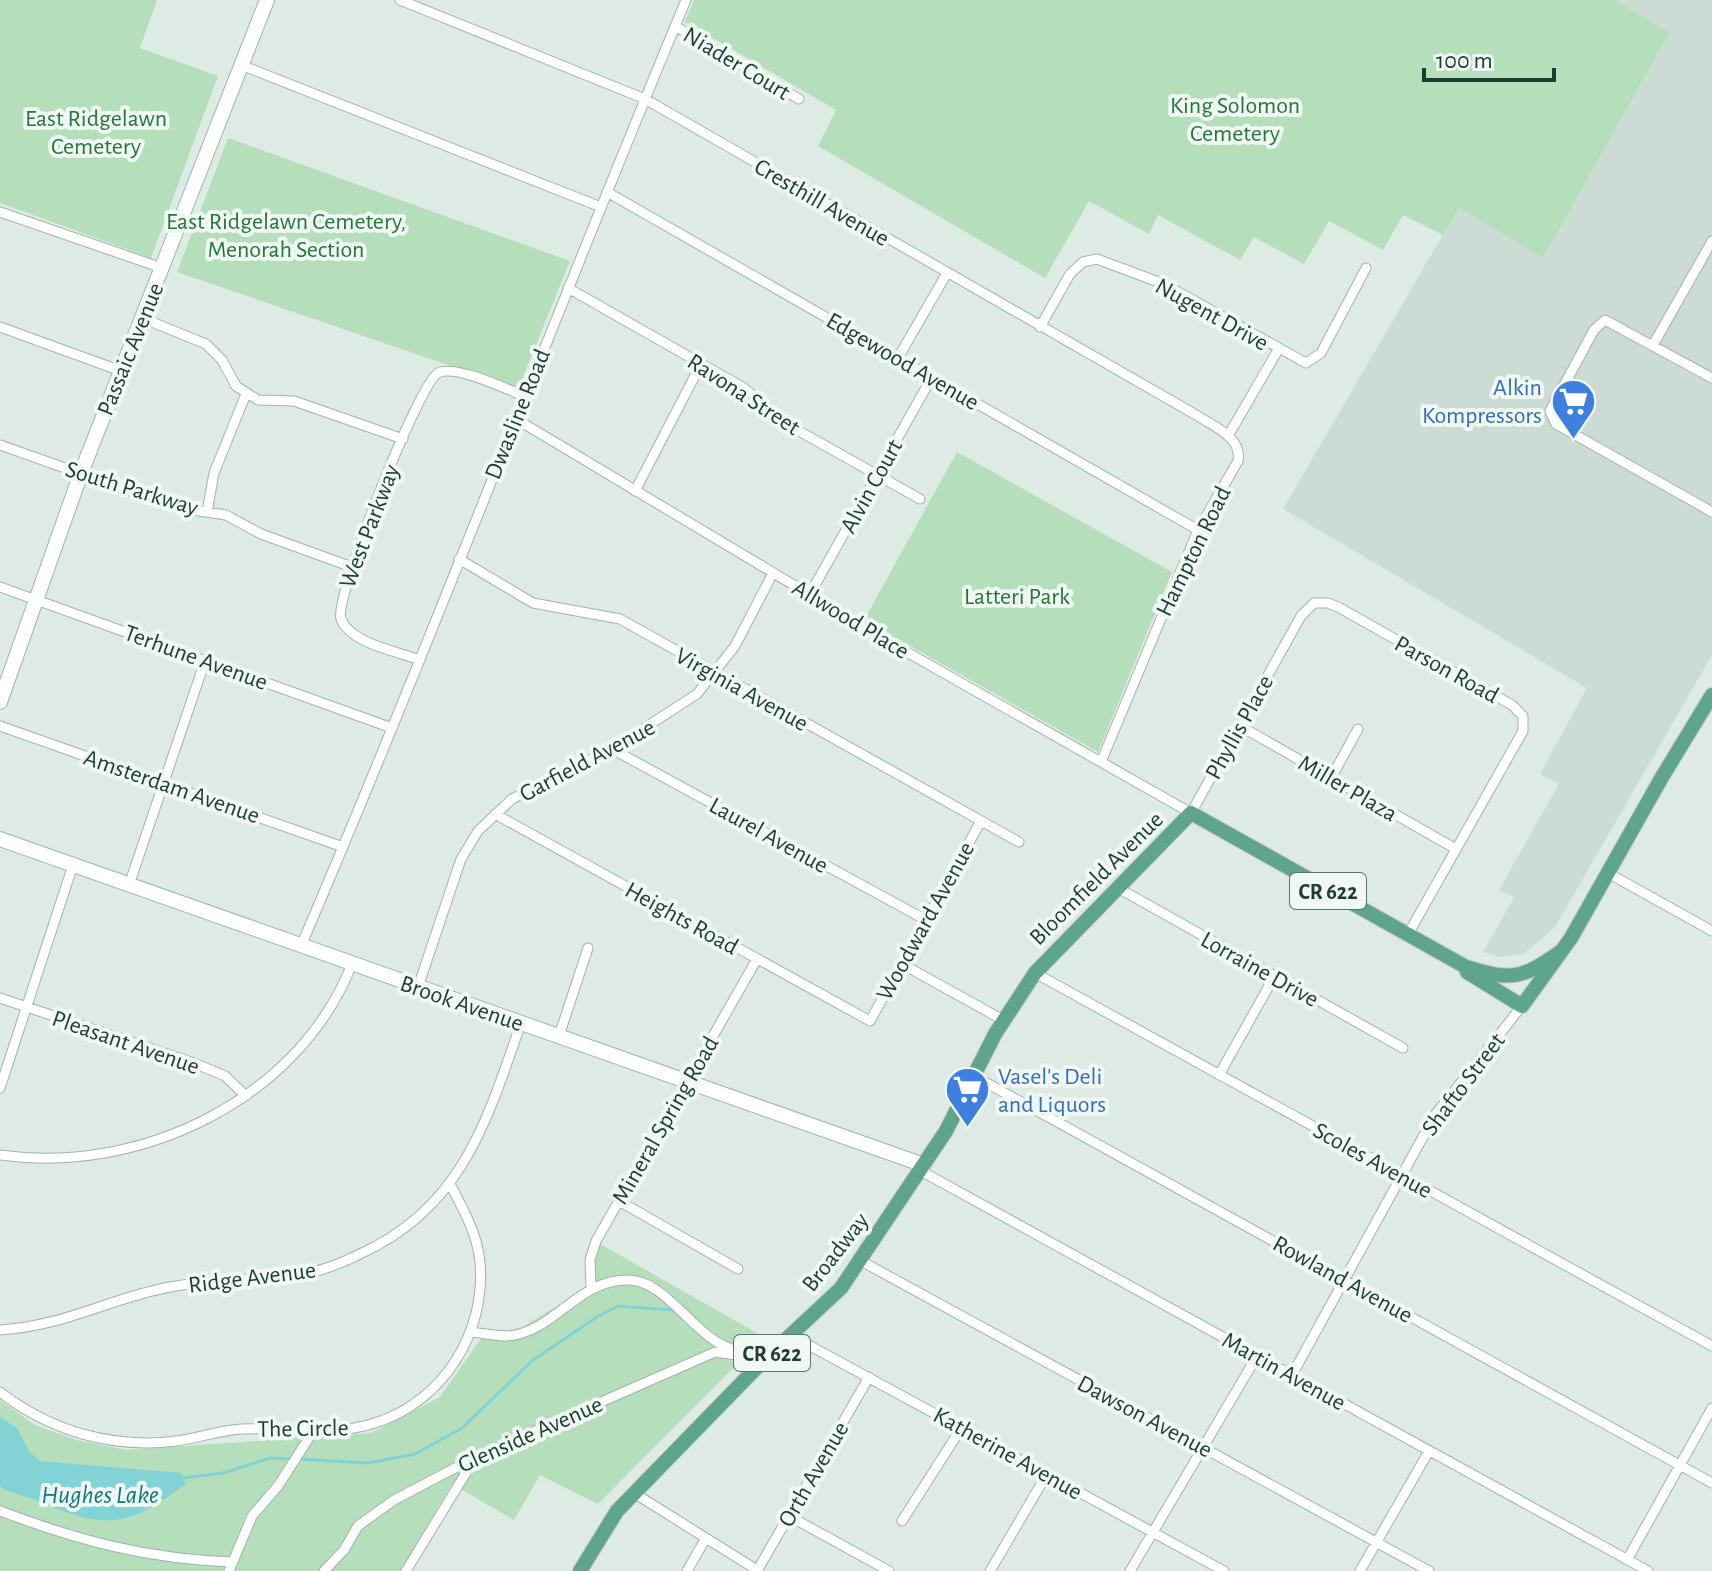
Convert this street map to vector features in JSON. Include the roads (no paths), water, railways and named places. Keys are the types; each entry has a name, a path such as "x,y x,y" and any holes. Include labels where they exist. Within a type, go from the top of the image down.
{"main road":[{"name":"Passaic Avenue","path":"0,702 81,473 267,0"},
{"name":"Bloomfield Avenue","path":"1466,967 1468,975 1522,1006 1560,952 1712,695"},
{"name":"Bloomfield Avenue","path":"950,1124 1003,1020 1035,973 1191,813 1466,967 1511,977 1532,972 1560,952"},
{"name":"Brook Avenue","path":"0,839 922,1168"},
{"name":"Broadway","path":"580,1571 609,1522 634,1493 765,1359 841,1288 950,1124"}],"street":[{"name":"Cresthill Avenue","path":"400,0 645,99 1228,436"},
{"name":"Dwasline Road","path":"301,946 420,660 686,0"},
{"name":"Niader Court","path":"675,26 799,99"},
{"path":"241,65 601,207"},
{"name":"Edgewood Avenue","path":"607,192 1198,530"},
{"path":"0,212 162,268"},
{"path":"1653,345 1712,241"},
{"name":"Nugent Drive","path":"1040,327 1070,274 1083,262 1097,259 1164,284 1299,362 1313,361 1366,268"},
{"path":"898,358 947,273"},
{"name":"Ravona Street","path":"568,288 744,388 790,426 920,499"},
{"path":"142,318 206,344 246,394 266,402 294,401 403,439"},
{"path":"1712,378 1605,320 1593,331 1550,411 1556,424 1712,512"},
{"path":"0,327 121,371"},
{"path":"1228,436 1278,350"},
{"path":"635,491 701,364"},
{"name":"West Parkway","path":"420,660 346,629 340,618 339,604 352,567 422,393 434,375 450,370 524,396"},
{"name":"Alvin Court","path":"810,594 932,377"},
{"path":"207,512 214,473 246,394"},
{"name":"Allwood Place","path":"516,419 773,573 1191,813"},
{"name":"Hampton Road","path":"1101,762 1198,530 1238,461 1240,451 1236,441 1228,436"},
{"name":"South Parkway","path":"0,445 178,508 226,515 261,534 352,567"},
{"name":"Virginia Avenue","path":"459,559 533,603 620,619 1019,842"},
{"name":"Garfield Avenue","path":"418,987 461,859 472,839 512,799 612,749 684,704 714,674 735,646 773,573"},
{"name":"Terhune Avenue","path":"0,587 392,728"},
{"name":"Parson Road","path":"1287,641 1306,609 1314,603 1328,603 1519,710 1523,716 1523,731 1407,936"},
{"name":"Phyllis Place","path":"1191,813 1287,641"},
{"path":"129,885 205,661"},
{"name":"Amsterdam Avenue","path":"0,726 343,847"},
{"name":"Miller Plaza","path":"1240,726 1456,849"},
{"path":"1331,778 1358,729"},
{"name":"Laurel Avenue","path":"612,749 926,920"},
{"name":"Heights Road","path":"495,814 870,1021"},
{"name":"Woodward Avenue","path":"870,1021 981,821"},
{"path":"0,1088 73,865"},
{"path":"1608,873 1712,931"},
{"name":"Lorraine Drive","path":"1118,888 1403,1048"},
{"path":"559,1036 588,948"},
{"name":"Mineral Spring Road","path":"591,1286 590,1260 596,1241 757,959"},
{"path":"0,1155 78,1155 148,1141 199,1122 246,1096 289,1062 336,1002 352,964"},
{"path":"902,964 1003,1020"},
{"name":"Scoles Avenue","path":"1035,973 1712,1346"},
{"path":"1219,1075 1274,977"},
{"name":"Pleasant Avenue","path":"0,998 225,1076 246,1096"},
{"name":"Shafto Street","path":"1292,1375 1435,1115 1522,1006"},
{"name":"Ridge Avenue","path":"0,1330 55,1323 169,1287 276,1278 324,1269 375,1248 404,1229 450,1184 472,1152 491,1111 521,1023"},
{"name":"Rowland Avenue","path":"974,1076 1712,1483"},
{"name":"Martin Avenue","path":"922,1168 1648,1571"},
{"name":"The Circle","path":"0,1392 49,1423 106,1440 147,1444 240,1429 314,1430 364,1426 405,1410 445,1376 470,1332 479,1300 480,1264 474,1233 450,1184"},
{"path":"619,1201 738,1269"},
{"name":"Dawson Avenue","path":"861,1261 1429,1571"},
{"path":"470,1332 509,1336 534,1327 591,1286 631,1280 659,1291 715,1345 765,1359"},
{"name":"Katherine Avenue","path":"792,1336 1224,1571"},
{"name":"Glenside Avenue","path":"324,1571 344,1550 358,1526 394,1500 476,1457 715,1352 765,1359"},
{"path":"1130,1571 1257,1356"},
{"name":"Orth Avenue","path":"757,1571 869,1377"},
{"path":"1627,1560 1712,1408"},
{"path":"902,1521 962,1427"},
{"path":"0,1511 73,1539 125,1551 231,1566 252,1516 314,1430"},
{"path":"1360,1571 1429,1451"},
{"path":"407,1571 476,1457"},
{"path":"995,1569 1047,1474"},
{"path":"634,1493 757,1571"},
{"path":"789,1516 889,1571"},
{"path":"687,1571 706,1538"}],"water":[{"name":"Hughes Lake","path":"0,1417 17,1428 29,1451 40,1461 181,1473 186,1484 146,1510 129,1517 97,1520 59,1510 0,1487"}],"waterway":[{"path":"298,1459 368,1463 415,1454 462,1428 533,1360 597,1317 618,1306 671,1310"},
{"path":"183,1478 223,1473 270,1458 290,1459"}],"place":[{"name":"Alkin Kompressors","path":"1573,440"},
{"name":"Vasel's Deli and Liquors","path":"967,1129"}],"park label":[{"name":"King Solomon Cemetery","path":"1235,119"},
{"name":"East Ridgelawn Cemetery","path":"96,132"},
{"name":"East Ridgelawn Cemetery, Menorah Section","path":"286,235"},
{"name":"Latteri Park","path":"1017,596"}]}
